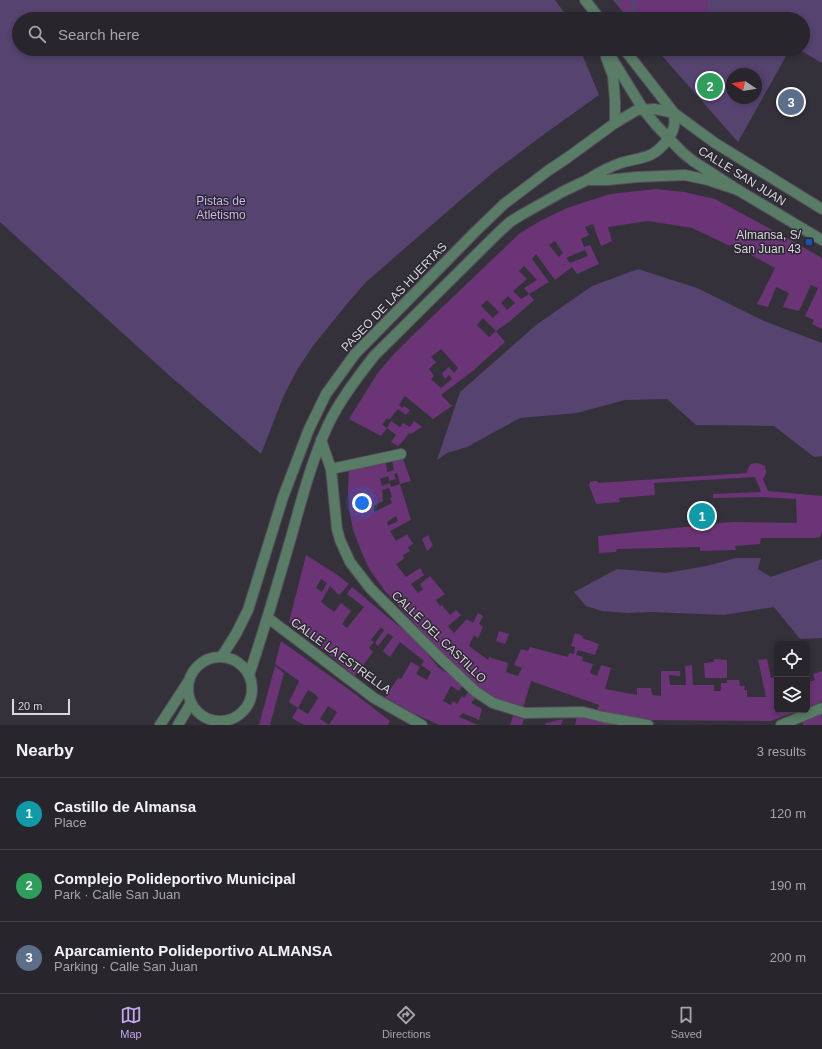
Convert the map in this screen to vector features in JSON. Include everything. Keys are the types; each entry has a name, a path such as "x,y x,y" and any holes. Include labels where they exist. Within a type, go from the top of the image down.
{"street":[{"path":"584,0 588,12"},
{"path":"584,0 594,12"},
{"path":"607,56 613,76 615,123"},
{"name":"CALLE SAN JUAN","path":"609,56 643,109 682,152 693,161 738,190 822,240"},
{"path":"249,675 268,618 304,489 321,440 341,401 358,376 374,356 498,233 521,215 606,169 652,154 662,146 668,138 674,126 674,113 629,56"},
{"name":"PASEO DE LAS HUERTAS","path":"222,656 236,634 248,610 284,497 309,429 326,394 355,354 504,204 549,170 615,123 637,110 656,109 674,113"},
{"name":"CALLE SAN JUAN","path":"674,113 715,143 822,208"},
{"path":"586,180 685,175 708,180 738,190"},
{"name":"CALLE DEL CASTILLO","path":"321,440 331,470 337,529 340,540 350,562 370,588 476,692 493,703 525,713 583,712 648,725"},
{"path":"331,470 401,454"},
{"name":"CALLE LA ESTRELLA","path":"268,618 374,698 422,725"},
{"path":"160,725 193,672 200,663 210,658 222,656 238,662 249,675 252,686 251,697 237,720 217,721 207,718 198,712 191,703 188,693 188,682"},
{"path":"178,725 191,703"},
{"path":"781,725 822,708"}],"green space":[{"name":"Pistas de Atletismo","path":"0,0 555,0 564,12 12,12 12,56 583,56 599,95 495,171 366,282 313,346 297,370 284,395 261,454 171,377 0,222"},
{"path":"613,0 822,0 822,63 810,56 810,12 623,12"},
{"path":"662,56 786,56 762,99 762,68 726,68 726,104 759,104 738,142"},
{"path":"638,269 697,288 764,321 822,343 822,456 814,457 774,426 696,425 667,399 625,400 577,413 520,418 467,447 447,453 437,460 460,392 536,325 592,286"},
{"path":"736,558 761,558 758,569 771,577 822,559 822,638 800,639 774,607 724,615 651,612 628,613 602,611 586,606 574,592 617,569 666,573 706,566"}],"building":[{"path":"622,0 632,0 630,12 623,12 620,8"},
{"path":"637,0 708,0 707,12 636,12"},
{"path":"656,189 684,192 715,199 822,258 822,329 812,324 814,320 805,316 818,288 811,285 799,311 783,307 789,293 776,287 768,307 757,304 775,268 731,244 730,246 692,228 648,221 608,227 612,241 601,246 593,224 585,227 589,235 581,239 584,247 590,245 599,264 577,274 572,267 555,280 536,254 532,259 549,282 529,294 534,300 509,322 496,331 505,342 474,370 441,395 452,406 433,419 405,396 399,405 402,408 404,406 410,410 406,415 398,409 389,420 387,418 382,425 387,428 381,436 349,419 377,374 411,337 520,233 567,208 610,194","holes":["555,241 563,253 559,257 549,245","585,250 588,256 570,263 566,258","524,266 537,280 524,288 529,294 521,299 513,291 527,279 519,271","508,296 515,303 507,310 501,303","487,300 499,312 493,318 481,306","483,318 496,331 489,337 477,325","441,349 458,368 454,373 449,367 442,373 445,379 449,375 452,379 441,388 431,379 434,376 429,369 436,362 431,357"]},
{"path":"391,421 400,427 403,423 410,427 414,421 422,427 411,434 409,433 398,446 391,442 396,435 387,428"},
{"path":"403,459 411,481 400,484 411,520 390,531 396,541 407,534 413,544 408,547 410,551 403,555 404,559 396,564 406,577 420,568 424,575 411,584 418,593 423,589 420,584 430,576 445,594 436,600 440,606 442,605 450,615 456,610 461,615 448,626 454,633 467,619 473,623 478,613 483,616 479,624 483,627 478,638 474,635 469,646 488,660 489,657 508,663 506,672 518,676 522,668 514,665 521,649 528,651 530,647 568,657 569,653 574,654 575,647 571,646 575,633 583,636 582,638 599,644 595,655 578,650 576,655 583,657 582,661 593,664 590,673 597,676 601,665 611,668 605,689 637,695 637,688 651,688 652,695 661,696 661,671 680,671 680,676 669,675 670,685 686,685 685,666 692,665 693,685 714,685 714,691 721,691 721,683 727,683 727,680 739,680 740,686 745,686 744,690 747,690 747,697 766,697 758,660 767,659 771,678 774,678 774,713 793,713 771,721 636,720 597,711 599,705 531,681 523,708 498,699 477,687 434,645 385,591 370,570 353,530 349,509 349,470 386,462 387,472 394,470 392,461","holes":["397,473 400,484 391,487 390,483 382,486 380,479 388,476 389,481 396,479 394,474","389,488 392,503 374,512 374,506 383,501 382,490","396,516 398,521 388,526 387,522"]},
{"path":"756,463 765,466 766,474 763,479 768,491 822,496 822,532 820,537 761,538 760,544 735,546 736,550 700,551 700,547 617,549 616,552 599,553 598,536 732,522 797,523 796,499 763,497 713,498 713,494 761,492 755,477 654,483 655,495 619,498 620,502 596,504 589,485 590,482 594,481 597,481 598,483 747,473 751,464"},
{"path":"428,535 433,546 427,551 422,539"},
{"path":"306,555 349,584 339,595 330,586 321,602 334,612 341,603 351,611 342,624 347,628 364,607 347,594 352,587 421,643 428,655 439,668 456,678 463,685 459,691 451,686 443,701 451,705 453,701 457,704 462,696 464,698 469,691 475,699 471,703 482,709 479,720 463,713 459,717 478,725 439,725 411,712 385,697 398,678 401,679 411,662 420,667 416,674 427,680 431,672 421,665 424,661 400,642 390,657 383,651 393,637 388,633 378,646 375,643 384,630 381,627 371,640 374,642 369,648 373,652 355,676 289,622","holes":["321,579 327,583 322,592 316,588"]},
{"path":"499,631 509,634 505,644 496,641"},
{"path":"281,641 390,721 388,725 329,725 304,725 292,718 298,708 289,702 299,681 275,664","holes":["308,690 315,694 318,698 308,714 298,708","328,706 337,712 329,725 320,719"]},
{"path":"714,659 727,660 727,678 705,678 704,663 714,662"},
{"path":"275,666 284,673 270,725 259,725"},
{"path":"822,671 822,701 810,707 810,682 815,680 813,674"},
{"path":"821,714 822,725 803,725 802,722"},
{"path":"513,716 524,719 522,725 510,725"},
{"path":"577,716 621,725 575,725"},
{"path":"563,719 561,725 545,725 546,723"}],"place":[{"name":"Complejo Polideportivo Municipal","path":"710,86"},
{"name":"Aparcamiento Polideportivo ALMANSA","path":"791,102"},
{"name":"Almansa, S/ San Juan 43","path":"809,242"},
{"name":"Castillo de Almansa","path":"702,516"}]}
